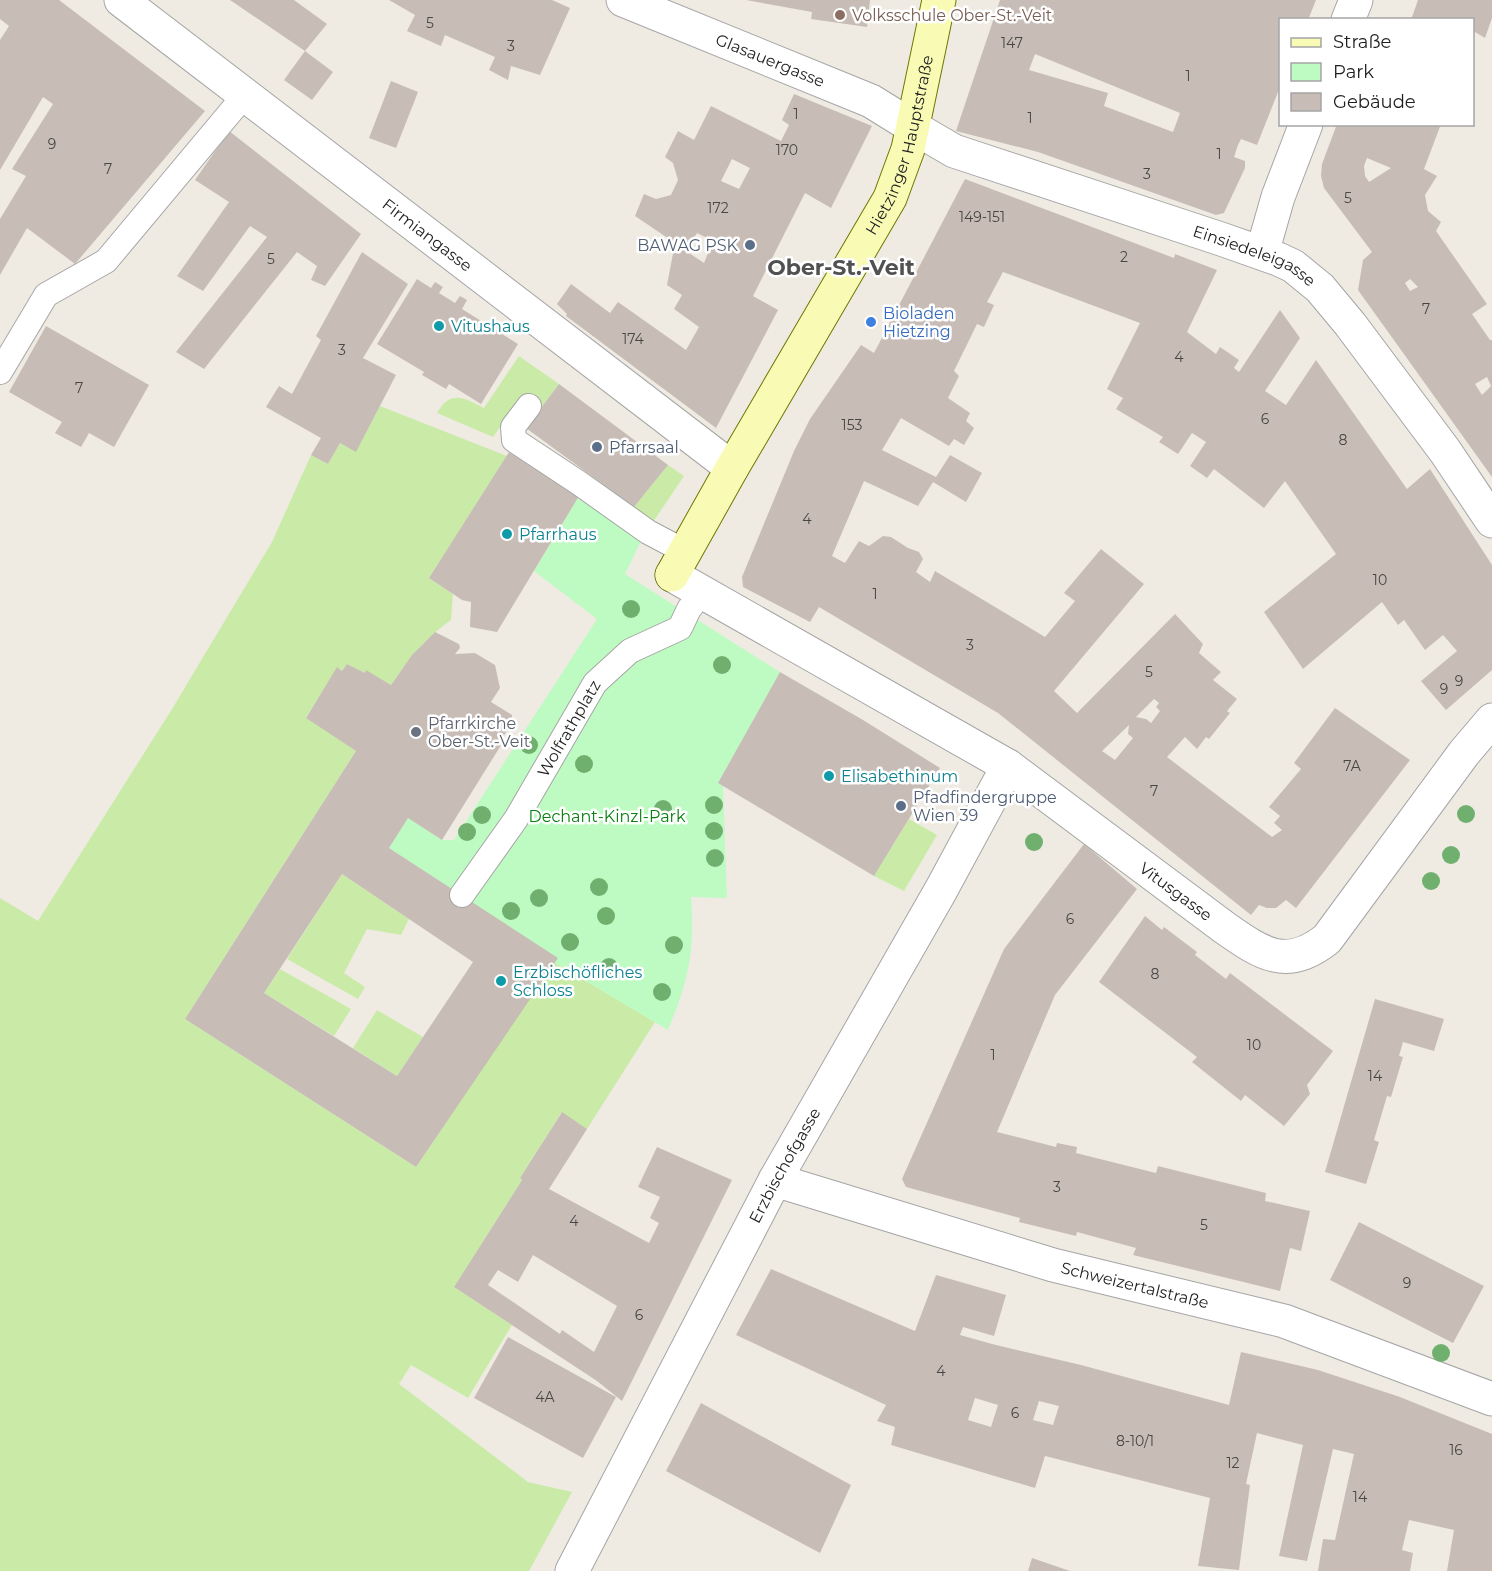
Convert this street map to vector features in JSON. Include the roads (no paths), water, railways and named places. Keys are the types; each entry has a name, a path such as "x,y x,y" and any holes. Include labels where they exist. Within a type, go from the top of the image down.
{"main road":[{"name":"Hietzinger Hauptstraße","path":"732,468 890,198 906,157 939,0"},
{"path":"678,563 732,468"}],"street":[{"name":"Firmiangasse","path":"121,0 732,468"},
{"name":"Glasauergasse","path":"623,0 871,101 913,127"},
{"path":"1349,18 1356,0"},
{"path":"1262,253 1278,197 1305,126"},
{"name":"Einsiedeleigasse","path":"913,127 954,151 1262,253 1305,275 1334,304 1445,451 1492,521"},
{"path":"678,563 703,592"},
{"name":"Vitusgasse","path":"703,592 1008,766 1244,941 1278,957 1303,954 1327,939 1464,753 1492,720"},
{"name":"Erzbischofgasse","path":"572,1571 775,1180 941,890 1008,766"},
{"name":"Schweizertalstraße","path":"775,1180 1053,1265 1284,1321 1492,1399"}],"lane":[{"path":"0,372 46,295 106,261 244,96"},
{"path":"529,405 513,427 514,440 648,532 678,563"},
{"name":"Wolfrathplatz","path":"462,895 516,819 595,682 630,651 680,628 689,609 703,592"}],"place":[{"name":"Volksschule Ober-St.-Veit","path":"840,15"},
{"name":"BAWAG PSK","path":"750,245"},
{"name":"Bioladen Hietzing","path":"871,322"},
{"name":"Vitushaus","path":"439,326"},
{"name":"Pfarrsaal","path":"597,447"},
{"name":"Pfarrhaus","path":"507,534"},
{"name":"Pfarrkirche Ober-St.-Veit","path":"416,732"},
{"name":"Elisabethinum","path":"829,776"},
{"name":"Pfadfindergruppe Wien 39","path":"901,806"},
{"name":"Erzbischöfliches Schloss","path":"501,981"}],"district":[{"name":"Ober-St.-Veit","path":"841,267"}],"park label":[{"name":"Dechant-Kinzl-Park","path":"607,816"}]}
